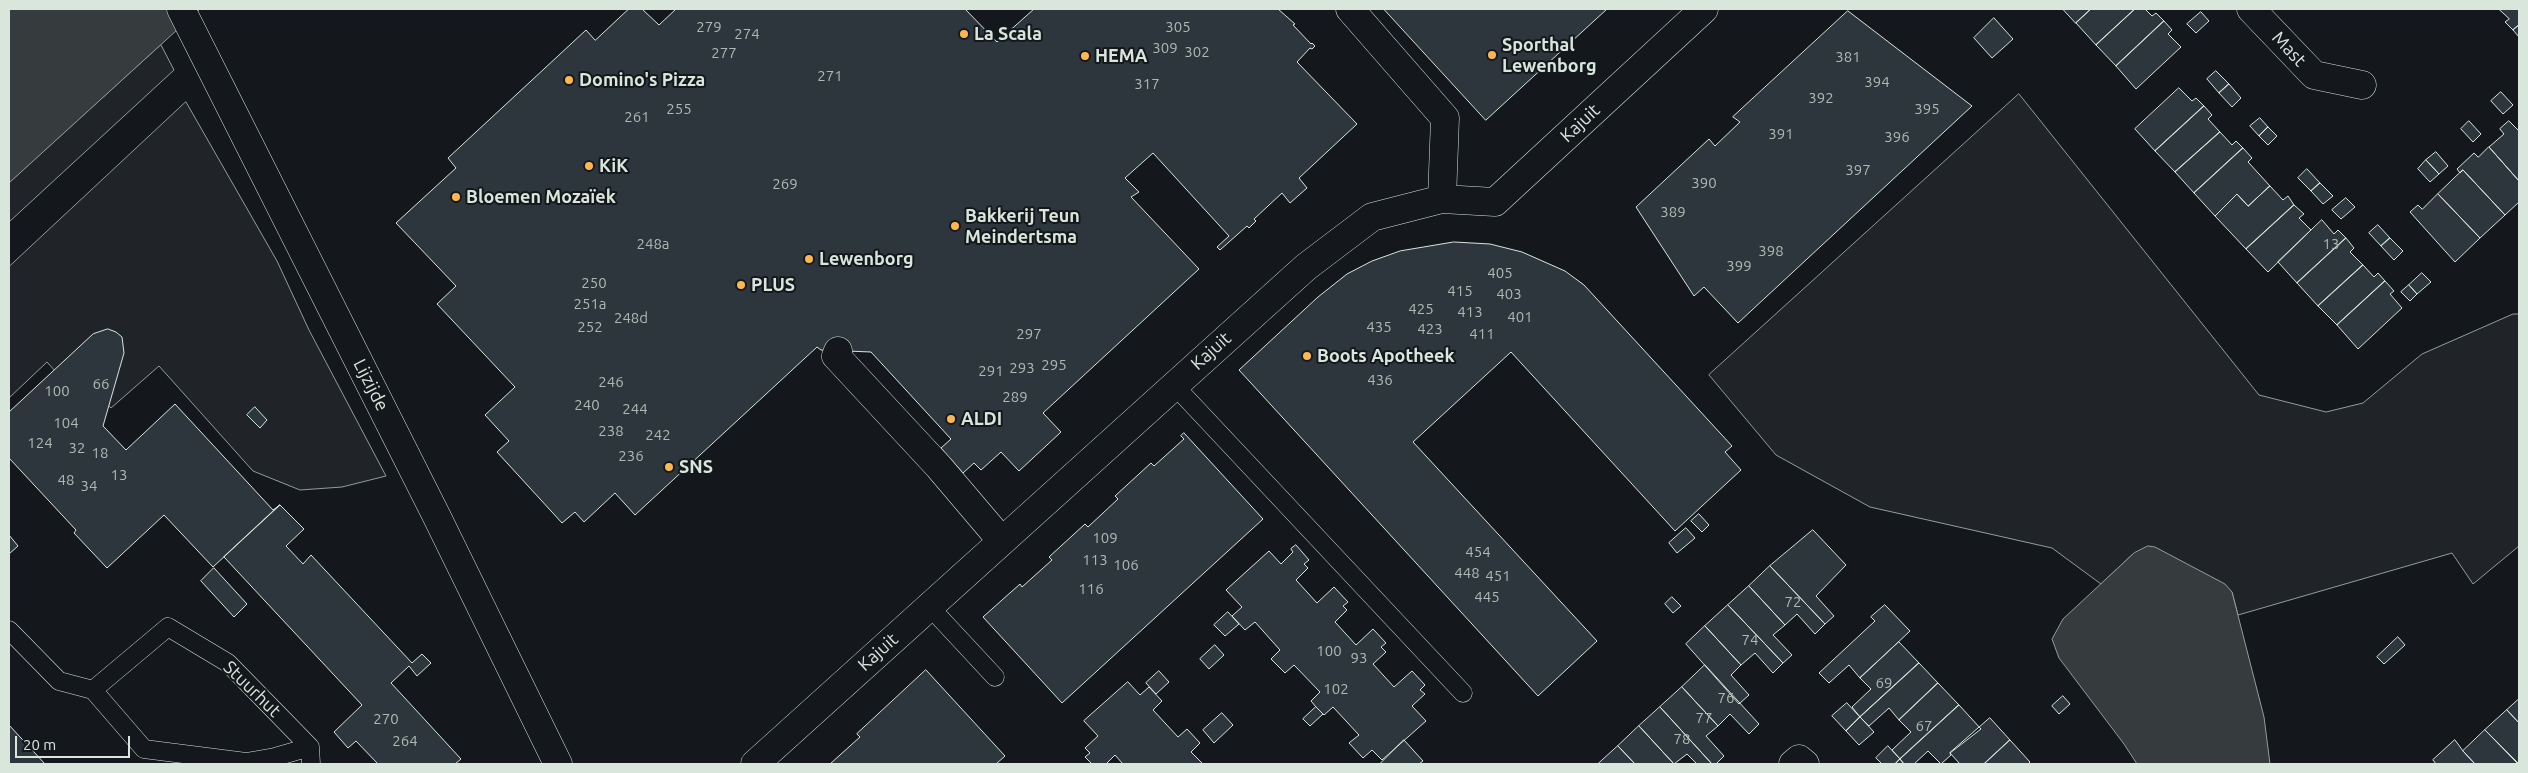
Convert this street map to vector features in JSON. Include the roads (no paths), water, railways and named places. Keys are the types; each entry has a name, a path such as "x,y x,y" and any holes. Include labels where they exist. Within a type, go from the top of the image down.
{"street":[{"path":"1350,9 1445,118 1442,198"},
{"name":"Kajuit","path":"755,764 1306,267 1372,218 1442,198 1495,202 1704,9"},
{"name":"Mast","path":"2251,9 2314,74 2362,85"},
{"name":"Lijzijde","path":"186,20 438,517 558,764"},
{"path":"838,351 836,356 939,467 1002,540"},
{"path":"1794,764 1800,759 1805,764"}],"lane":[{"path":"1174,385 1463,693"},
{"path":"929,606 995,677"},
{"name":"Stuurhut","path":"168,627 228,663 311,756 246,762 144,748 93,690 168,627"},
{"path":"9,630 59,681 93,690"}],"place":[{"name":"La Scala","path":"964,34"},
{"name":"Sporthal Lewenborg","path":"1492,55"},
{"name":"HEMA","path":"1085,56"},
{"name":"Domino's Pizza","path":"569,80"},
{"name":"KiK","path":"589,166"},
{"name":"Bloemen Mozaïek","path":"456,197"},
{"name":"Bakkerij Teun Meindertsma","path":"955,226"},
{"name":"Lewenborg","path":"809,259"},
{"name":"PLUS","path":"741,285"},
{"name":"Boots Apotheek","path":"1307,356"},
{"name":"ALDI","path":"951,419"},
{"name":"SNS","path":"669,467"}]}
